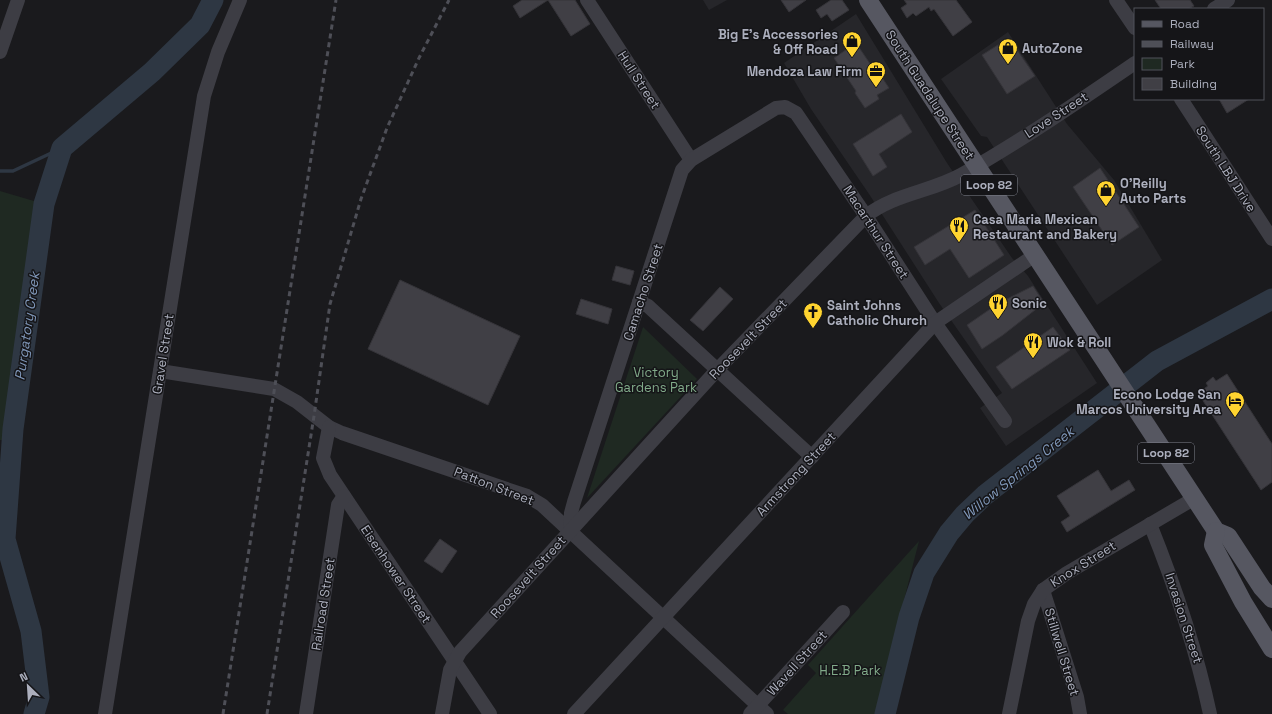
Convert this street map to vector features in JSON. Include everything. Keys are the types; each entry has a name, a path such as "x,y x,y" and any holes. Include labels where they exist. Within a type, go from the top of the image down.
{"main road":[{"name":"South Guadalupe Street","path":"869,0 1216,531 1228,536 1262,588 1272,599"},
{"path":"1216,531 1213,545 1243,602 1272,649"}],"street":[{"path":"0,52 18,0"},
{"name":"Gravel Street","path":"105,714 204,96 218,52 240,0"},
{"name":"Hull Street","path":"586,0 691,160"},
{"path":"1116,0 1134,27"},
{"path":"1216,8 1228,0"},
{"name":"Love Street","path":"976,165 1064,111 1134,64"},
{"name":"South LBJ Drive","path":"1182,100 1272,239"},
{"name":"Camacho Street","path":"570,531 571,513 682,170 691,160 767,113 776,108 785,107"},
{"name":"Macarthur Street","path":"785,107 796,113 866,216 935,323 1005,421"},
{"name":"Roosevelt Street","path":"454,661 717,370 866,216 891,201 938,186 976,165"},
{"name":"Armstrong Street","path":"574,714 935,323 1035,255"},
{"path":"639,302 648,306 812,457"},
{"name":"Patton Street","path":"160,371 274,389 297,402 328,427 527,496 542,505 570,531 663,618 758,711"},
{"name":"Eisenhower Street","path":"328,427 323,458 330,475 490,714"},
{"name":"Railroad Street","path":"306,714 338,505 344,496"},
{"name":"Knox Street","path":"1009,714 1028,621 1034,604 1043,590 1067,573 1195,498"},
{"name":"Invasion Street","path":"1150,524 1187,621 1201,672 1210,714"},
{"name":"Stillwell Street","path":"1043,590 1077,697 1080,714"},
{"name":"Wavell Street","path":"758,711 844,612"},
{"path":"442,714 450,670 454,661"}],"shaded area":[{"path":"703,0 727,0 709,10"},
{"path":"856,14 947,163 1012,258 1028,276 1097,383 1006,446 980,408 1002,393 939,303 869,194 811,109 784,63"},
{"path":"1008,32 1067,124 1114,180 1162,260 1097,305 987,137 981,136 941,79"}],"green space":[{"path":"0,191 44,204 8,441 0,440"},
{"name":"Victory Gardens Park","path":"643,327 697,379 587,498"},
{"name":"H.E.B Park","path":"919,541 875,714 788,714 783,710 816,673 808,665"}],"building":[{"path":"522,0 548,0 520,18 513,6"},
{"path":"548,0 575,0 590,24 571,36"},
{"path":"781,0 806,0 789,12"},
{"path":"831,0 842,0 849,10 832,21 827,14 821,18 816,10"},
{"path":"904,0 956,0 972,22 953,36 934,9 931,11 929,7 916,16 913,13 907,18 901,8 907,4"},
{"path":"1155,0 1190,0 1194,6 1190,8 1160,8"},
{"name":"AutoZone","path":"1009,38 1035,76 1007,94 982,55"},
{"path":"856,43 879,77 881,76 889,88 877,95 879,99 865,108 855,93 856,91 834,58"},
{"path":"1220,100 1247,100 1227,113"},
{"path":"901,114 912,132 879,154 887,167 873,176 853,144"},
{"name":"O'Reilly Auto Parts","path":"1100,168 1139,227 1112,245 1073,187"},
{"name":"Casa Maria Mexican Restaurant and Bakery","path":"975,210 1004,255 969,278 950,249 925,265 914,247"},
{"path":"616,266 634,271 630,285 612,280"},
{"path":"400,280 520,336 488,405 368,349"},
{"name":"Sonic","path":"1033,286 1044,303 1003,335 982,349 967,325 999,303"},
{"path":"720,287 733,299 703,331 690,320"},
{"path":"581,299 612,309 608,324 576,314"},
{"name":"Wok & Roll","path":"1053,327 1070,350 1012,389 996,367"},
{"name":"Econo Lodge San Marcos University Area","path":"1227,374 1272,444 1272,482 1261,490 1198,393 1208,386 1206,383 1213,377 1216,381"},
{"path":"1098,470 1111,491 1129,480 1135,490 1067,532 1061,522 1070,516 1057,496"},
{"path":"440,539 457,551 442,573 424,561"}],"waterway":[{"name":"Purgatory Creek","path":"34,714 39,697 31,631 5,539 13,429 44,204 62,148 152,72 200,25 213,0"},
{"path":"0,171 13,171 62,148"},
{"name":"Willow Springs Creek","path":"885,714 909,617 924,573 949,533 965,514 985,495 1157,361 1272,299"}],"railway":[{"path":"223,714 336,0"},
{"path":"267,714 330,304 361,199 387,128 419,58 449,0"}],"place":[{"name":"Big E's Accessories & Off Road","path":"852,58"},
{"name":"AutoZone","path":"1008,65"},
{"name":"Mendoza Law Firm","path":"876,88"},
{"name":"O'Reilly Auto Parts","path":"1106,207"},
{"name":"Casa Maria Mexican Restaurant and Bakery","path":"959,243"},
{"name":"Sonic","path":"998,320"},
{"name":"Saint Johns Catholic Church","path":"813,329"},
{"name":"Wok & Roll","path":"1033,359"},
{"name":"Econo Lodge San Marcos University Area","path":"1235,418"}]}
